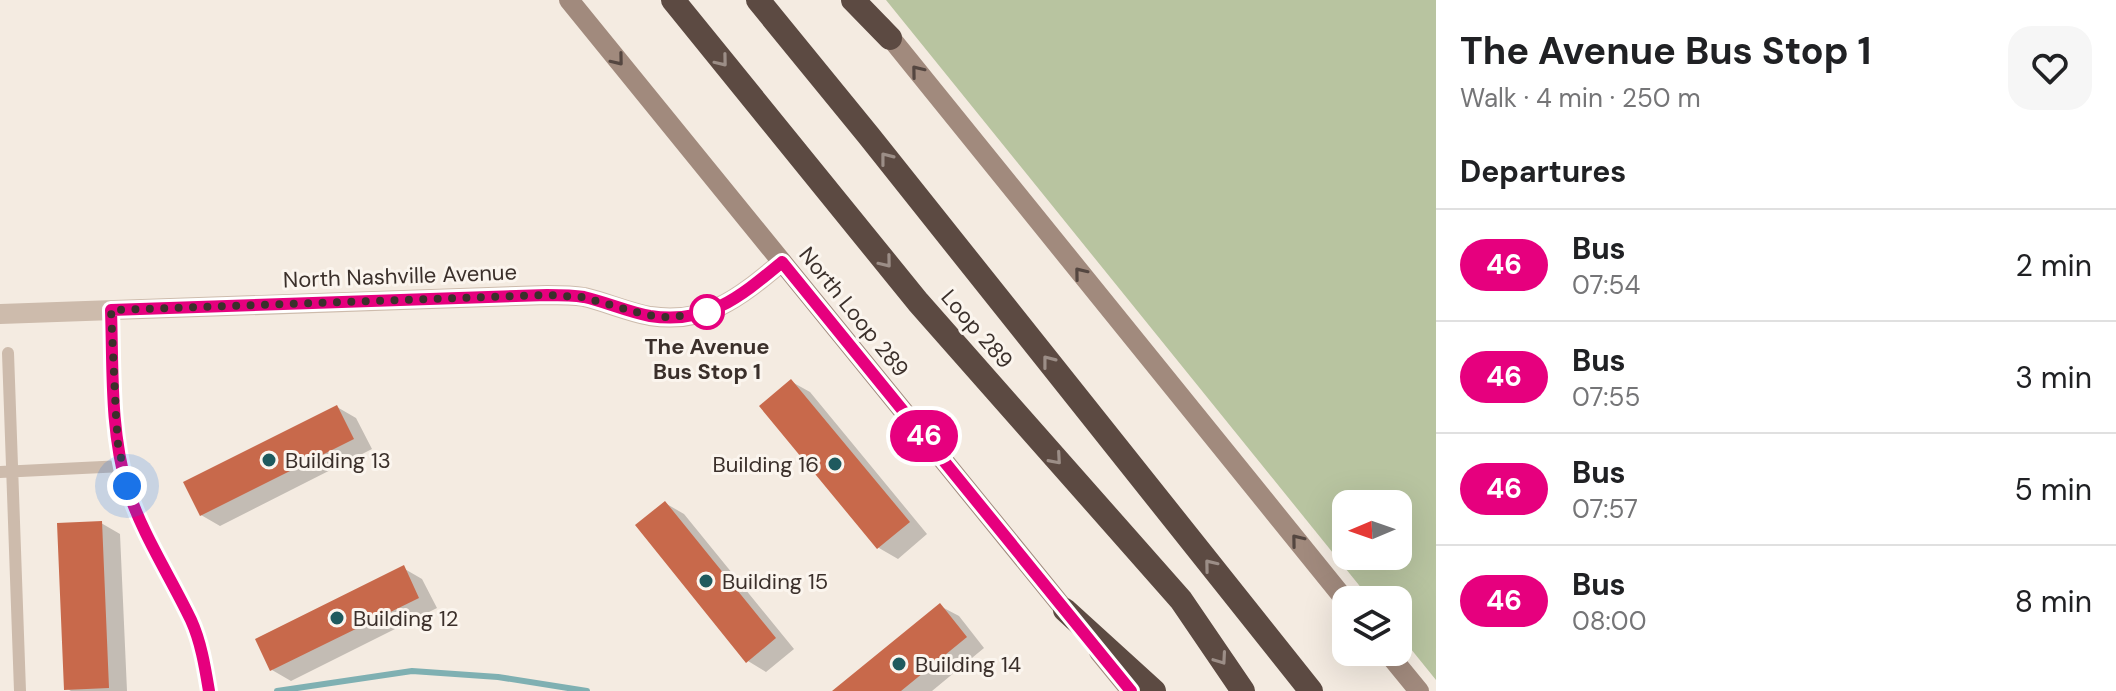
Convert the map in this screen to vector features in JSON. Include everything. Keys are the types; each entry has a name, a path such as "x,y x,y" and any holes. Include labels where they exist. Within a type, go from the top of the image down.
{"highway":[{"name":"Loop 289","path":"673,0 918,302 1181,600 1243,691"},
{"name":"Loop 289","path":"758,0 1311,691"},
{"path":"853,0 890,38"},
{"path":"1065,610 1154,691"}],"main road":[{"name":"North Loop 289","path":"569,0 1131,691"},
{"path":"860,0 1334,586"},
{"path":"1398,666 1419,691"}],"street":[{"name":"North Nashville Avenue","path":"0,314 547,295 582,297 647,315 695,315 713,311 749,290 782,262"}],"lane":[{"path":"111,310 118,444 127,486 192,622 204,660 209,691"},
{"path":"8,353 6,472 20,691"},
{"path":"6,472 123,466"}],"green space":[{"path":"886,0 1436,0 1436,680 1412,650 1412,586 1360,586 1347,570 1412,570 1412,490 1332,490 1332,552"}],"building":[{"name":"Building 16","path":"791,379 910,522 877,549 759,406"},
{"name":"Building 13","path":"337,405 354,439 200,516 183,482"},
{"name":"Building 15","path":"665,501 776,638 746,663 635,525"},
{"path":"102,521 109,688 64,690 57,523"},
{"name":"Building 12","path":"404,565 419,598 270,671 255,639"},
{"name":"Building 14","path":"940,603 967,637 901,691 832,691"}],"waterway":[{"path":"277,691 412,671 498,677 587,691"}],"bus line":[{"name":"46","path":"209,691 204,660 192,622 127,486 118,444 111,310 547,295 582,297 647,315 695,315 713,311 749,290 782,262 1131,691"}],"place":[{"name":"The Avenue Bus Stop 1","path":"707,312"},
{"name":"Building 13","path":"269,460"},
{"name":"Building 16","path":"835,464"},
{"name":"Building 15","path":"706,581"},
{"name":"Building 12","path":"337,618"},
{"name":"Building 14","path":"899,664"}],"route":[{"path":"127,486 118,444 111,310 547,295 582,297 664,317 713,311 707,312"}]}
